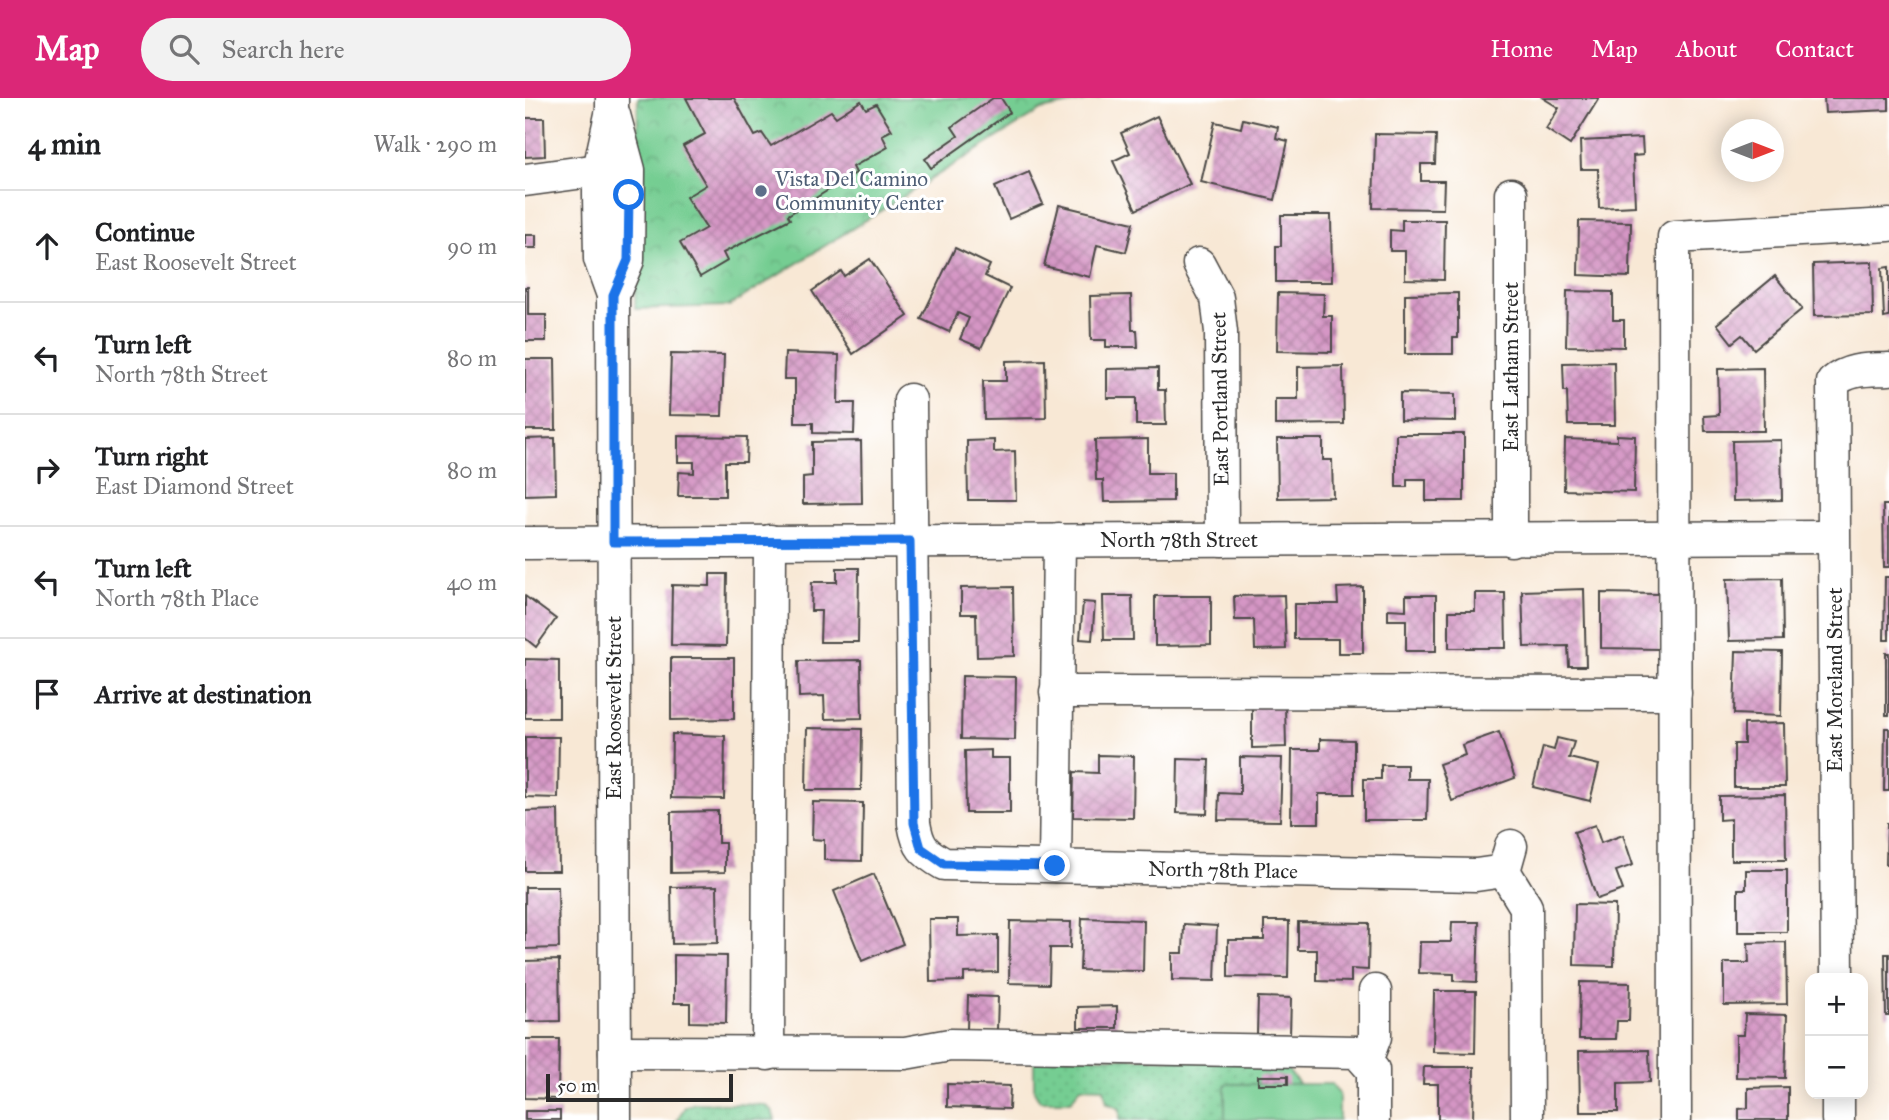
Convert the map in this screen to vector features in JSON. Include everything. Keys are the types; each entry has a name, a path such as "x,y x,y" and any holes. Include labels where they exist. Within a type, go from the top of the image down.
{"street":[{"name":"East Roosevelt Street","path":"612,104 599,170 600,259 613,295 615,1120"},
{"name":"East Roosevelt Street","path":"612,104 629,170 628,260 613,295"},
{"path":"525,180 599,170"},
{"name":"East Latham Street","path":"1511,194 1511,540"},
{"path":"1675,1120 1674,237 1889,225"},
{"name":"East Portland Street","path":"1199,264 1217,298 1220,332 1222,540"},
{"name":"East Moreland Street","path":"1837,973 1833,382 1843,373 1889,369"},
{"path":"910,400 910,541"},
{"name":"North 78th Street","path":"525,543 1833,537"},
{"path":"1055,866 1059,540"},
{"path":"768,1054 771,541"},
{"name":"North 78th Place","path":"910,541 914,823 921,848 944,864 1476,875 1508,858 1526,907 1527,1120"},
{"path":"1056,692 1675,693"},
{"path":"1366,1061 1375,1037 1375,991"},
{"path":"615,1052 905,1053 950,1045 1357,1052 1373,1070 1373,1120"},
{"path":"1838,1099 1838,1120"}],"green space":[{"path":"638,98 1100,98 1041,110 729,306 635,309"},
{"path":"1034,1056 1280,1061 1330,1120 1120,1120 1120,1109 1107,1103 1104,1088 1081,1087 1071,1101 1040,1101 1034,1091"},
{"path":"1225,1084 1332,1084 1339,1094 1339,1120 1225,1120"},
{"path":"695,1103 765,1105 772,1110 775,1120 677,1120 685,1107"}],"building":[{"name":"Vista Del Camino Community Center","path":"686,98 734,98 755,136 762,133 771,146 831,111 836,117 861,101 866,109 876,104 892,130 882,135 888,147 853,167 856,173 788,215 790,219 723,253 727,261 700,277 680,243 706,228 686,197 706,185 683,146 705,134"},
{"path":"993,98 1001,98 1010,112 931,168 925,159 958,136 952,127"},
{"path":"1543,98 1599,98 1570,145 1546,129 1559,108"},
{"path":"1824,98 1889,98 1889,110 1825,113"},
{"path":"1157,116 1190,184 1136,210 1113,161 1130,153 1121,133"},
{"path":"525,118 544,118 545,156 525,157"},
{"path":"1243,119 1278,127 1276,138 1288,141 1275,200 1201,182 1215,122 1241,128"},
{"path":"1375,134 1436,135 1435,164 1421,164 1421,181 1444,181 1443,209 1373,208"},
{"path":"1642,138 1643,155 1633,156 1635,206 1599,208 1598,169 1581,169 1580,141"},
{"path":"1029,172 1043,204 1009,219 995,187"},
{"path":"1059,205 1133,223 1126,252 1097,245 1090,277 1044,266"},
{"path":"1281,215 1331,215 1332,282 1276,282 1276,246 1281,246"},
{"path":"1402,220 1445,220 1444,280 1405,279 1405,251 1390,251 1390,230 1402,231"},
{"path":"1579,221 1631,222 1630,277 1578,275"},
{"path":"525,235 536,235 536,248 525,248"},
{"path":"955,248 990,265 985,276 1010,288 981,348 960,339 969,318 958,313 949,332 921,319"},
{"path":"870,259 908,316 853,354 812,291 841,271 844,276"},
{"path":"1872,262 1873,315 1814,316 1813,264"},
{"path":"1889,267 1889,317 1884,318 1882,268"},
{"path":"1775,276 1802,309 1754,349 1742,335 1732,343 1717,324"},
{"path":"525,287 528,287 528,315 546,315 546,341 525,341"},
{"path":"1567,291 1613,292 1613,320 1624,320 1624,347 1566,346"},
{"path":"1278,293 1324,294 1323,316 1332,316 1332,352 1277,351"},
{"path":"1458,293 1458,338 1453,338 1453,354 1405,354 1405,294"},
{"path":"1131,295 1132,330 1137,330 1138,347 1106,347 1106,340 1091,340 1090,296"},
{"path":"785,353 839,355 838,403 855,403 854,434 813,433 813,423 795,423 795,379 784,379"},
{"path":"671,354 724,355 722,416 669,415"},
{"path":"525,359 555,359 556,430 525,430"},
{"path":"1045,360 1046,418 984,419 983,381 1006,381 1006,361"},
{"path":"1614,362 1615,425 1568,425 1563,363"},
{"path":"1343,366 1344,424 1275,425 1275,399 1298,399 1298,367"},
{"path":"1158,368 1158,390 1165,390 1166,425 1136,425 1136,398 1107,398 1107,369"},
{"path":"1763,368 1764,431 1705,431 1704,416 1719,415 1718,369"},
{"path":"1400,393 1455,394 1455,421 1400,420"},
{"path":"1396,434 1464,434 1464,501 1426,501 1426,479 1407,479 1407,487 1396,487"},
{"path":"1617,435 1635,436 1634,492 1564,490 1565,439 1617,441"},
{"path":"678,436 747,437 746,462 725,462 725,496 678,496 679,472 694,473 694,462 678,462"},
{"path":"555,438 556,494 525,495 525,439"},
{"path":"1148,439 1148,473 1173,473 1173,501 1104,502 1103,480 1096,480 1095,440"},
{"path":"1277,439 1323,439 1323,460 1332,460 1333,497 1278,498"},
{"path":"994,440 994,452 1015,451 1016,500 968,500 967,441"},
{"path":"1781,440 1782,500 1733,501 1732,441"},
{"path":"861,441 862,503 803,504 803,477 812,476 812,442"},
{"path":"1883,505 1889,505 1889,567 1884,567"},
{"path":"837,568 859,568 858,642 820,642 821,611 811,611 812,582 837,582"},
{"path":"710,574 727,574 726,646 671,645 672,585 710,586"},
{"path":"1885,577 1889,577 1889,640 1884,640"},
{"path":"1782,578 1783,640 1729,641 1727,579"},
{"path":"1013,587 1014,656 977,657 976,614 961,614 961,588"},
{"path":"1363,587 1363,653 1338,653 1338,639 1294,639 1294,604 1338,604 1337,588"},
{"path":"1584,589 1586,666 1569,666 1568,646 1524,647 1522,591"},
{"path":"1475,593 1505,593 1506,648 1449,648 1449,611 1475,611"},
{"path":"1601,593 1660,594 1659,649 1601,648"},
{"path":"1284,595 1286,649 1255,650 1254,620 1235,620 1234,596"},
{"path":"1406,595 1436,595 1436,651 1406,651 1406,620 1388,620 1388,609 1406,610"},
{"path":"525,596 556,619 536,647 525,638"},
{"path":"1103,596 1132,596 1133,640 1104,640"},
{"path":"1155,596 1211,596 1211,645 1155,646"},
{"path":"1083,602 1095,603 1092,640 1080,639"},
{"path":"1736,651 1782,652 1781,716 1734,714"},
{"path":"1886,653 1889,653 1889,715 1886,715"},
{"path":"671,658 734,658 734,719 671,720"},
{"path":"525,659 559,660 559,718 525,718"},
{"path":"861,660 862,718 825,719 824,696 799,697 798,661"},
{"path":"962,676 1016,677 1015,740 961,739"},
{"path":"1252,704 1285,704 1286,747 1252,748"},
{"path":"1784,723 1785,787 1734,787 1734,744 1744,744 1744,724"},
{"path":"807,728 862,729 861,790 806,790"},
{"path":"1885,728 1889,728 1889,791 1884,791"},
{"path":"1499,732 1515,778 1452,801 1439,764 1465,755 1462,745"},
{"path":"672,734 725,736 724,799 671,798"},
{"path":"525,737 559,737 558,798 525,797"},
{"path":"1557,738 1574,742 1569,758 1599,765 1590,801 1533,787 1543,747 1554,750"},
{"path":"1320,739 1354,740 1354,794 1319,794 1319,823 1291,823 1292,750 1320,750"},
{"path":"991,750 991,758 1010,758 1010,813 966,813 965,751"},
{"path":"1098,755 1134,756 1133,818 1073,817 1074,772 1098,773"},
{"path":"1240,757 1282,758 1280,821 1218,820 1219,793 1240,794"},
{"path":"1178,759 1209,760 1207,814 1177,813"},
{"path":"1381,765 1407,765 1407,779 1428,779 1427,820 1364,820 1364,779 1381,779"},
{"path":"1785,795 1786,860 1731,860 1731,819 1719,820 1719,796"},
{"path":"813,802 863,803 862,861 824,860 824,840 812,839"},
{"path":"558,810 559,871 525,871 525,811"},
{"path":"718,811 718,843 725,843 725,872 671,873 671,812"},
{"path":"1889,823 1889,865 1886,865"},
{"path":"1595,825 1601,843 1623,835 1633,865 1616,871 1623,890 1597,899 1574,832"},
{"path":"1746,870 1787,870 1787,932 1738,932 1738,889 1746,889"},
{"path":"874,874 903,944 862,961 834,891"},
{"path":"717,886 718,943 672,944 671,887"},
{"path":"525,887 558,887 559,948 525,949"},
{"path":"1575,904 1615,905 1614,966 1574,965"},
{"path":"1082,918 1144,920 1143,971 1080,970"},
{"path":"929,919 958,919 958,936 998,935 998,972 964,973 964,981 930,982"},
{"path":"1010,921 1071,922 1070,948 1050,948 1049,984 1009,983"},
{"path":"1264,921 1289,921 1288,978 1228,977 1228,940 1264,940"},
{"path":"1298,922 1369,923 1368,970 1351,969 1351,982 1317,981 1317,950 1298,950"},
{"path":"1452,922 1479,922 1477,982 1454,981 1454,974 1419,973 1420,942 1451,942"},
{"path":"1184,924 1217,926 1215,981 1172,980 1172,953 1183,953"},
{"path":"1786,942 1787,1004 1724,1005 1724,963 1749,963 1748,943"},
{"path":"1885,954 1889,954 1889,1016 1886,1016"},
{"path":"674,955 727,956 726,1023 690,1022 690,1003 674,1003"},
{"path":"559,960 560,1021 525,1022 525,961"},
{"path":"1580,982 1630,983 1629,1021 1617,1021 1616,1039 1579,1039"},
{"path":"1434,991 1476,991 1475,1053 1433,1052"},
{"path":"968,996 998,997 997,1030 967,1029"},
{"path":"1258,997 1291,998 1290,1035 1257,1034"},
{"path":"1117,1006 1117,1028 1078,1028 1078,1007"},
{"path":"1745,1014 1787,1015 1785,1078 1736,1077 1736,1035 1744,1035"},
{"path":"525,1039 559,1039 558,1099 525,1098"},
{"path":"1649,1050 1650,1082 1618,1083 1618,1112 1580,1112 1579,1051"},
{"path":"1424,1067 1474,1067 1473,1120 1438,1120 1438,1084 1423,1084"},
{"path":"1258,1076 1288,1076 1288,1084 1258,1084"},
{"path":"947,1084 1010,1086 1009,1109 947,1107"},
{"path":"1788,1087 1788,1120 1739,1120 1739,1109 1748,1108 1748,1088"},
{"path":"525,1111 560,1111 560,1120 525,1120"}],"place":[{"name":"Vista Del Camino Community Center","path":"761,191"}],"route":[{"path":"629,195 628,260 613,295 613,542 910,541 914,823 921,848 944,864 1055,866"}]}
